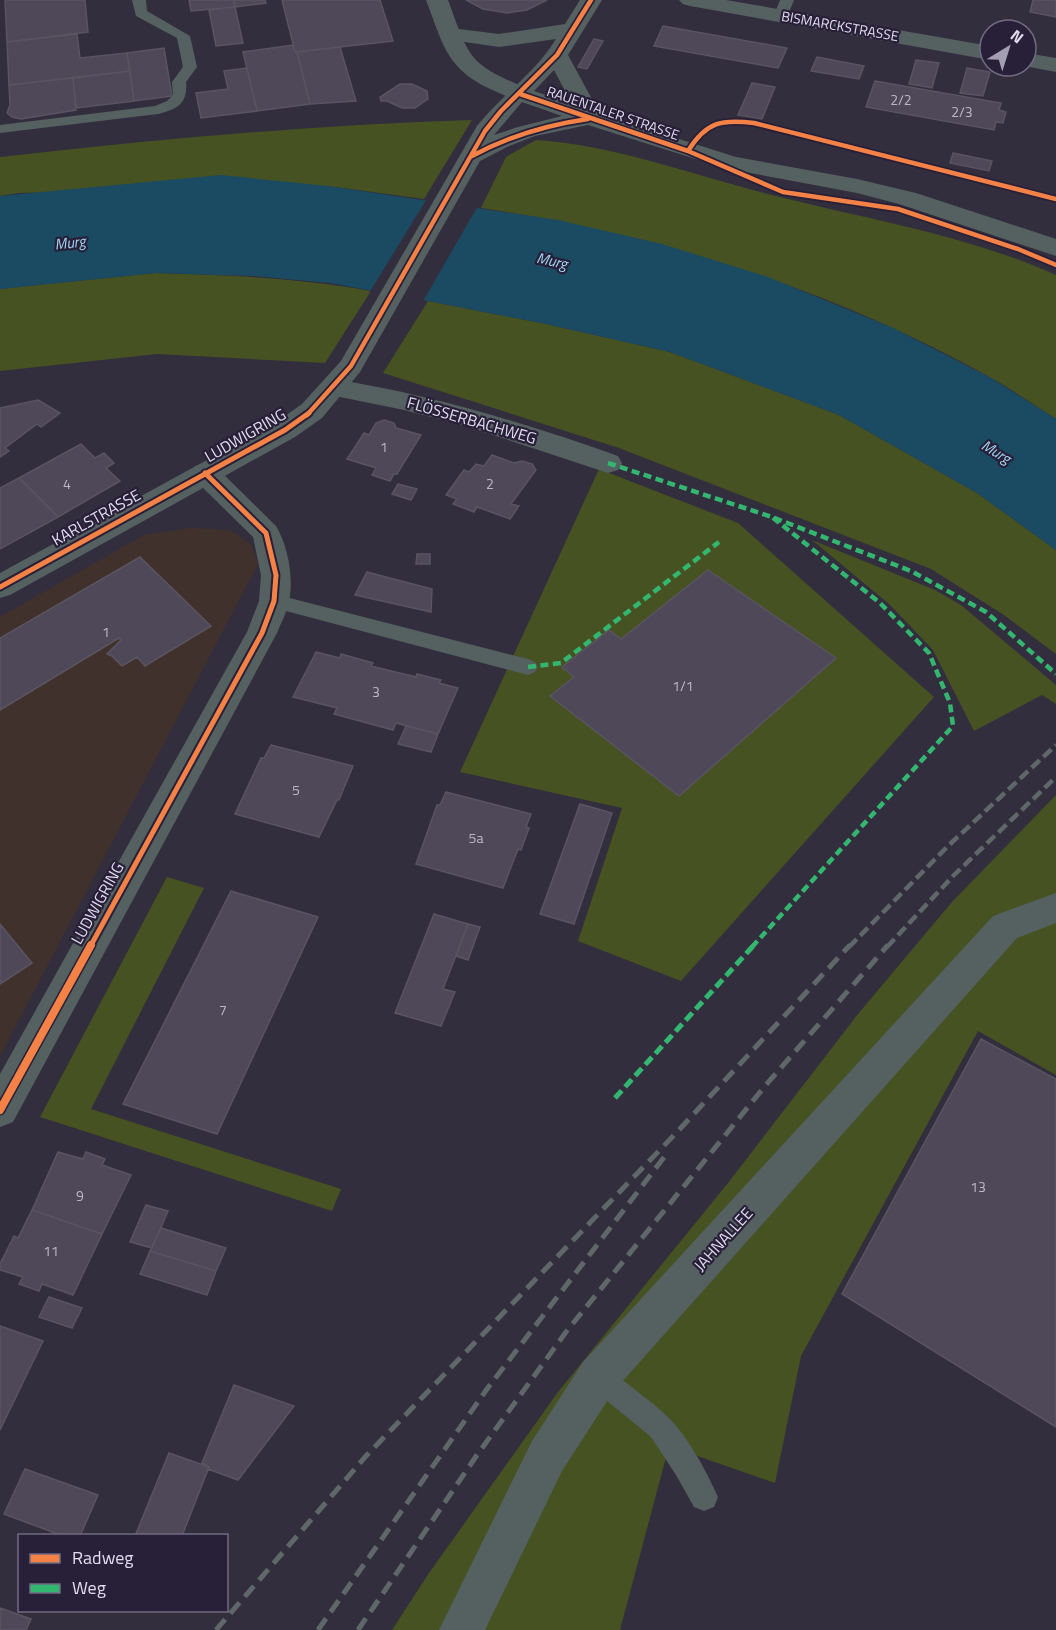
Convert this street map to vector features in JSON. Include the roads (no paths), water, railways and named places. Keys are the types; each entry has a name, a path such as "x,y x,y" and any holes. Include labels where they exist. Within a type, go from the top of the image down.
{"street":[{"name":"RAUENTALER STRASSE","path":"437,0 460,57 489,81 520,94 591,119 734,163 906,198 964,215 1056,248"},
{"name":"LUDWIGRING","path":"0,1110 262,633 274,601 276,575 266,533 206,473 285,430 312,411 334,388 351,366 485,132 501,111 557,55 591,0"},
{"name":"BISMARCKSTRASSE","path":"690,0 784,8 978,50"},
{"path":"451,34 480,41 500,42 573,30"},
{"path":"470,157 509,137 547,124 591,119 557,55"},
{"path":"1038,62 1056,65"},
{"name":"FLÖSSERBACHWEG","path":"334,388 379,394 452,413 527,434 608,463"},
{"name":"KARLSTRASSE","path":"0,587 206,473"},
{"name":"JAHNALLEE","path":"461,1630 547,1456 598,1377 1005,927 1056,908"}],"lane":[{"path":"0,129 158,110 172,104 180,96 179,82 190,67 183,36 141,13 139,0"},
{"path":"274,601 528,667"},
{"path":"598,1377 660,1428 687,1465 704,1497"}],"water":[{"name":"Murg","path":"221,175 328,186 558,220 662,244 768,277 893,328 991,378 1056,419 1056,550 977,493 839,415 670,352 546,324 330,283 254,276 155,273 0,289 0,196"}],"railway":[{"path":"849,947 948,846 1056,745"},
{"path":"887,947 954,875 1056,777"},
{"path":"216,1630 366,1456 678,1131 850,945"},
{"path":"358,1630 477,1455 566,1332 765,1086 888,945"},
{"path":"318,1630 487,1389 665,1156"}]}
